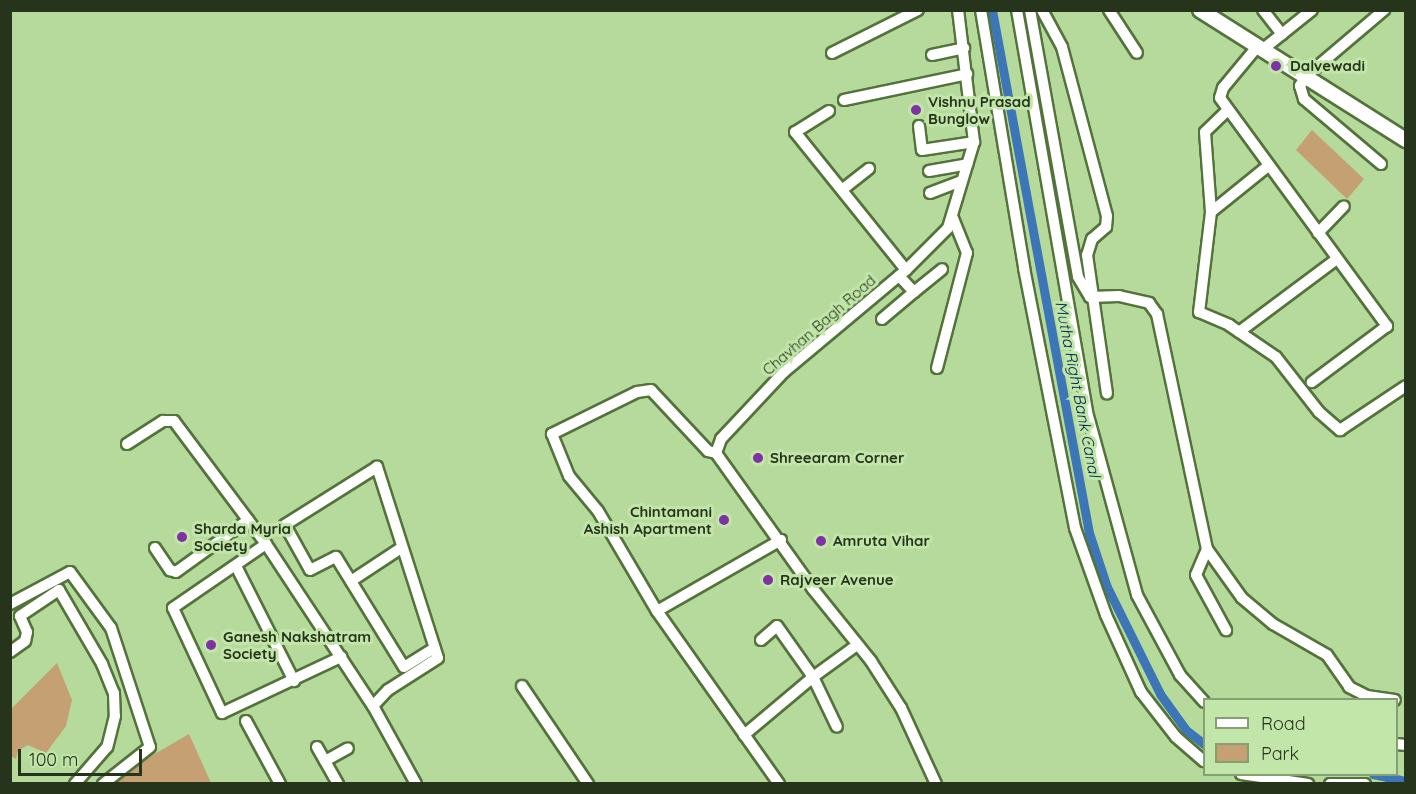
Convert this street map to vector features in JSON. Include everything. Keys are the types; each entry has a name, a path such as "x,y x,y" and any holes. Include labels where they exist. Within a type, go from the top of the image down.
{"main road":[{"path":"1200,10 1406,140"}],"street":[{"path":"832,53 918,10"},
{"name":"Chavhan Bagh Road","path":"716,453 721,439 784,372 903,273 948,228 974,142 958,10"},
{"path":"981,10 1024,268 1075,528 1106,615 1141,692 1176,737 1203,760"},
{"path":"1017,10 1087,412 1137,595 1180,675 1203,701"},
{"path":"1030,10 1077,277 1090,297"},
{"path":"1042,10 1062,47 1107,216 1106,227 1092,239 1087,251 1090,297 1107,394"},
{"path":"1109,10 1137,53"},
{"path":"1263,10 1282,34"},
{"path":"1312,10 1299,15 1282,34 1259,48 1223,88 1220,98 1387,326 1312,382"},
{"path":"1381,164 1304,99 1300,86 1305,77 1384,10"},
{"path":"932,55 964,48"},
{"path":"844,100 967,74"},
{"path":"1228,110 1205,132 1211,212 1199,312 1239,332 1276,357 1319,412 1340,430 1406,386"},
{"path":"829,111 795,132 843,189 914,292"},
{"path":"919,126 922,150 974,142"},
{"path":"929,171 967,164"},
{"path":"1211,212 1268,166"},
{"path":"843,189 869,169"},
{"path":"930,193 962,181"},
{"path":"1318,233 1344,206"},
{"path":"937,368 967,253 952,216"},
{"path":"1239,332 1337,259"},
{"path":"882,319 942,269"},
{"path":"1090,297 1119,296 1149,303 1157,314 1207,549 1242,598 1273,624 1327,655 1349,687 1367,696 1382,698"},
{"path":"779,783 657,611 598,511 569,476 552,434 637,392 651,390 708,451 716,453 782,540 901,708 936,783"},
{"path":"127,444 171,420 266,544 373,706 416,783"},
{"path":"373,706 388,690 438,658 435,648 401,548 377,467 285,525 310,570 336,557 404,668 435,648"},
{"path":"155,548 170,570 176,572 248,520"},
{"path":"657,611 782,540"},
{"path":"266,544 173,608 222,713 341,657"},
{"path":"351,581 401,548"},
{"path":"1207,549 1196,575 1226,630"},
{"path":"236,566 294,681"},
{"path":"10,604 70,572 111,628 150,747 104,783"},
{"path":"10,652 25,641 27,632 20,616 59,590 102,664 114,693 115,716 107,747 75,783"},
{"path":"761,640 777,626 813,677 837,727"},
{"path":"744,735 813,677 857,645"},
{"path":"522,686 588,783"},
{"path":"246,722 280,783"},
{"path":"317,747 338,783"},
{"path":"325,760 348,748"},
{"path":"1256,776 1308,783"},
{"path":"1330,783 1365,783"}],"green space":[{"path":"1312,130 1364,179 1347,199 1296,150"},
{"path":"57,663 72,700 66,726 46,753 28,745 18,751 16,759 11,756 11,709"},
{"path":"189,734 211,783 103,784"}],"waterway":[{"name":"Mutha Right Bank Canal","path":"992,10 1089,533 1107,587 1160,694 1186,730 1203,743"},
{"name":"Mutha Right Bank Canal","path":"1382,776 1406,781"}],"place":[{"name":"Dalvewadi","path":"1276,66"},
{"name":"Vishnu Prasad Bunglow","path":"916,110"},
{"name":"Shreearam Corner","path":"758,458"},
{"name":"Chintamani Ashish Apartment","path":"724,520"},
{"name":"Sharda Myria Society","path":"182,537"},
{"name":"Amruta Vihar","path":"821,541"},
{"name":"Rajveer Avenue","path":"768,580"},
{"name":"Ganesh Nakshatram Society","path":"211,645"}]}
